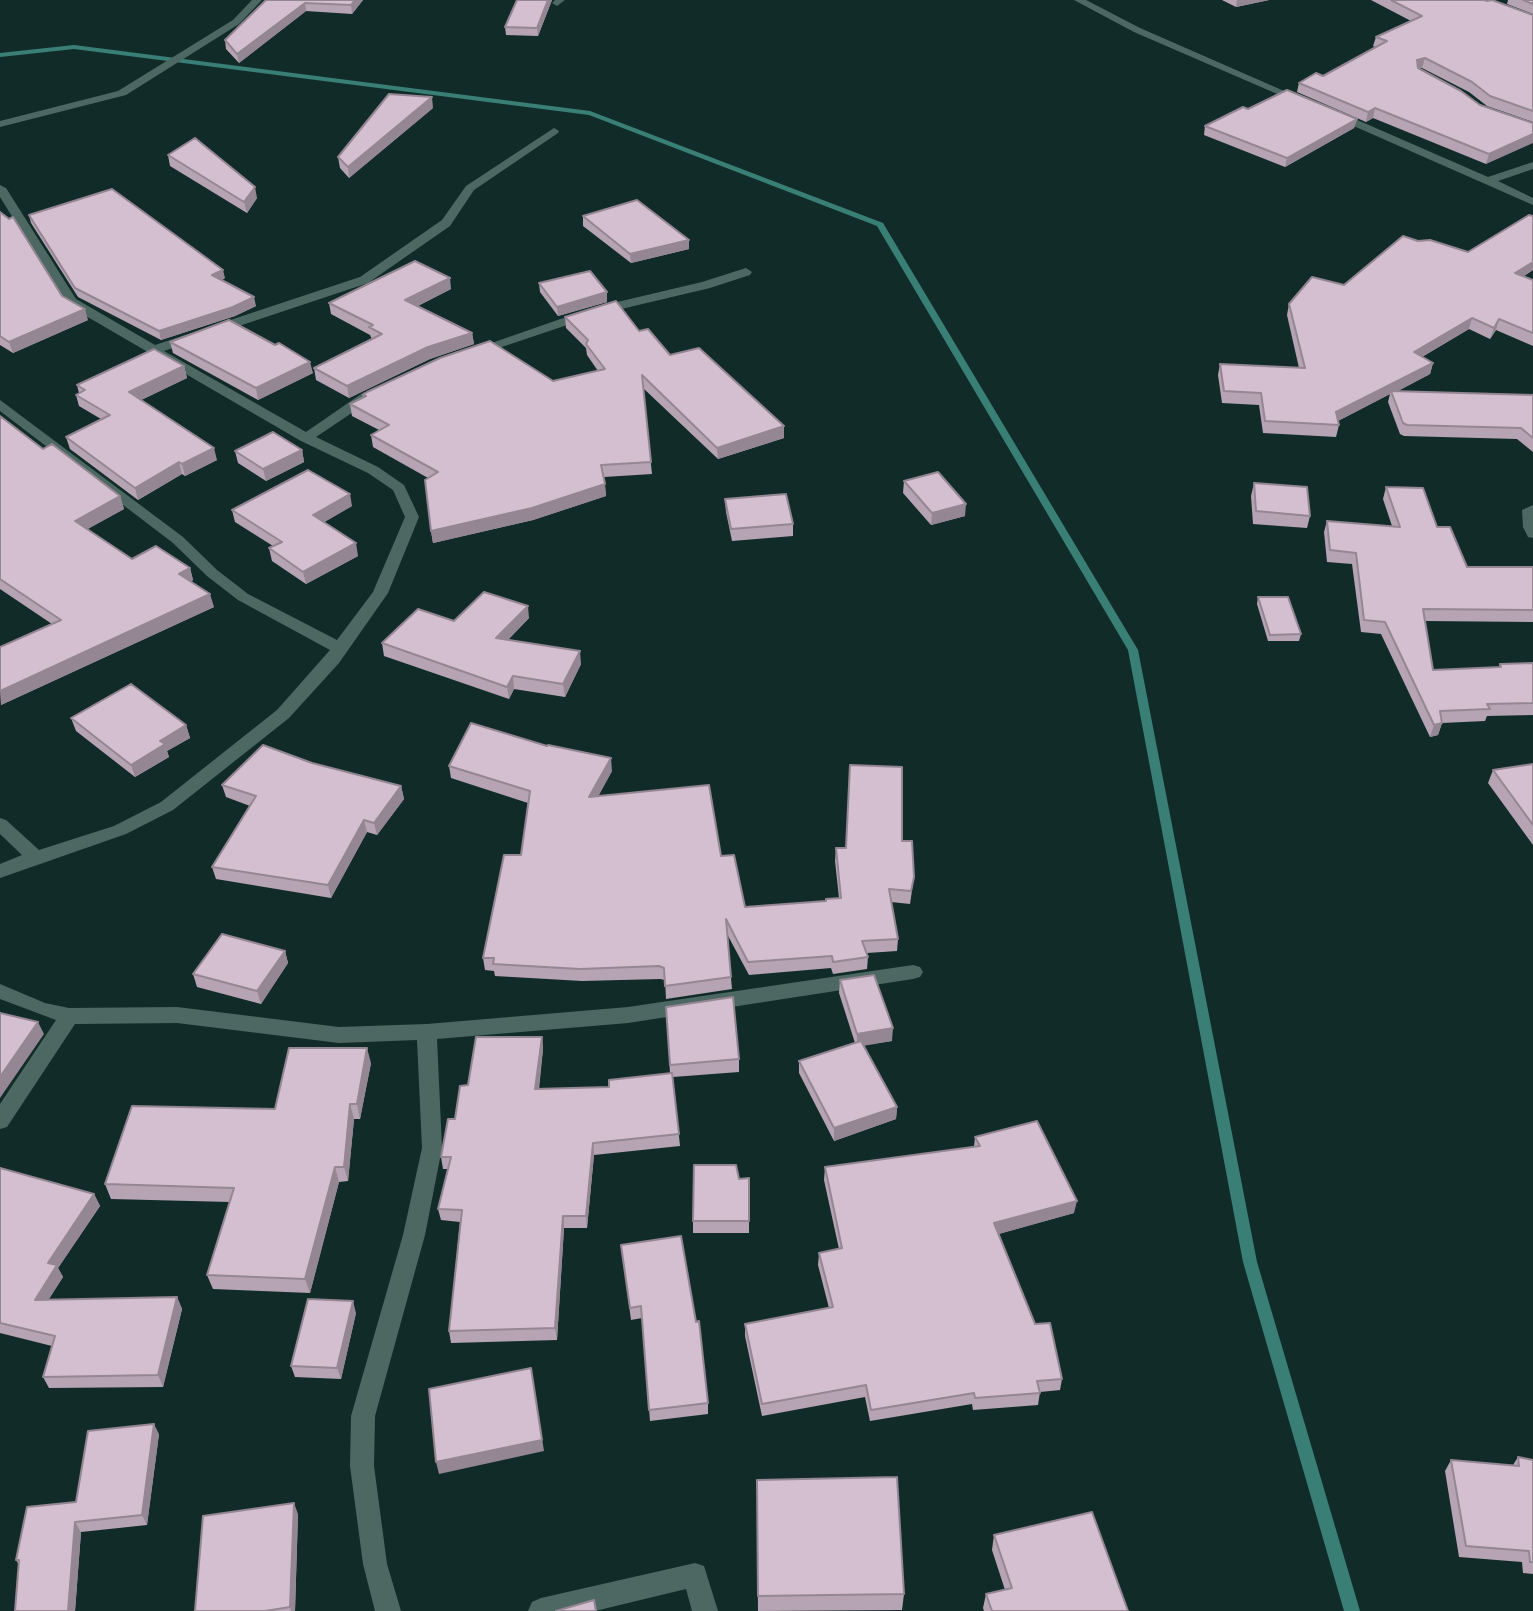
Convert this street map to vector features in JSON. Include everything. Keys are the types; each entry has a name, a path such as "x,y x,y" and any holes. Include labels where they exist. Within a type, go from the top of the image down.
{"street":[{"path":"0,124 122,93 236,22 257,0"},
{"path":"1079,0 1137,30 1311,105"},
{"path":"1324,110 1433,155 1533,202"},
{"path":"153,350 363,280 446,223 470,188 554,131"},
{"path":"1487,181 1533,165"},
{"path":"0,188 71,302 306,438 373,470 398,488 412,517 380,593 333,659 283,715 167,806 120,830 35,857 0,872"},
{"path":"460,356 596,311 706,285 746,272"},
{"path":"306,438 363,398 387,387"},
{"path":"0,404 178,540 212,573 243,597 339,648"},
{"path":"1533,509 1529,510 1533,534"},
{"path":"0,824 35,857"},
{"path":"0,991 41,1009 69,1016 177,1015 339,1035 427,1032 628,1015 913,972"},
{"path":"0,1122 69,1016"},
{"path":"388,1611 375,1564 364,1478 363,1416 414,1236 432,1147 427,1032"},
{"path":"541,1611 695,1575 705,1611"}],"building":[{"path":"266,0 355,0 351,5 305,3 237,54 225,40"},
{"path":"517,0 548,0 537,28 505,27"},
{"path":"1391,0 1492,0 1533,15 1533,111 1490,96 1472,82 1425,58 1417,60 1418,68 1461,91 1480,105 1533,123 1533,134 1489,154 1375,108 1368,112 1299,83 1316,73 1323,76 1387,41 1376,37 1422,16"},
{"path":"1287,90 1357,119 1287,158 1205,126 1243,107 1248,109"},
{"path":"389,94 432,97 348,167 338,157"},
{"path":"195,138 255,187 244,202 168,155"},
{"path":"112,189 223,270 212,275 254,297 233,307 159,331 75,288 29,215"},
{"path":"637,200 689,240 630,254 583,216"},
{"path":"0,212 9,219 13,217 62,296 85,309 9,342 0,336"},
{"path":"1529,215 1533,216 1533,262 1515,273 1533,280 1533,333 1499,319 1494,328 1472,318 1414,352 1433,363 1336,412 1339,425 1265,421 1261,393 1224,391 1220,364 1305,368 1289,304 1312,277 1344,285 1403,236 1418,241 1430,240 1468,252"},
{"path":"415,261 450,278 405,300 472,333 428,347 347,386 314,368 382,334 369,327 373,325 329,303"},
{"path":"590,271 607,292 557,307 539,283"},
{"path":"616,301 639,331 648,329 670,355 699,348 784,426 717,448 642,375 651,462 601,465 605,484 532,508 431,531 425,480 438,472 371,435 389,425 350,404 366,396 363,395 367,392 440,358 490,341 553,381 605,369 586,344 588,340 565,317"},
{"path":"229,320 275,345 279,343 310,362 256,388 170,342"},
{"path":"154,349 184,366 129,392 214,448 182,464 179,462 135,488 66,437 110,415 76,395 85,390 77,385"},
{"path":"1391,391 1533,395 1533,438 1521,428 1407,425 1403,423"},
{"path":"0,416 43,449 52,444 120,496 75,521 132,559 156,546 190,568 179,574 210,594 0,691 0,647 61,620 0,579"},
{"path":"273,432 302,450 263,469 235,451"},
{"path":"308,470 350,494 313,515 356,543 303,572 269,548 282,542 232,510"},
{"path":"938,472 966,504 932,513 904,481"},
{"path":"1254,483 1307,487 1310,516 1256,511"},
{"path":"1386,487 1423,488 1437,527 1450,527 1467,567 1533,567 1533,610 1423,609 1433,670 1533,663 1533,703 1487,704 1490,709 1440,711 1442,723 1434,725 1385,622 1364,620 1356,553 1330,550 1327,521 1400,527"},
{"path":"786,494 793,524 731,529 725,499"},
{"path":"484,592 528,606 496,638 580,651 563,684 513,676 507,687 382,643 418,609 454,621"},
{"path":"1258,597 1288,597 1301,634 1270,635"},
{"path":"131,684 186,725 160,741 165,744 131,765 71,718"},
{"path":"471,723 547,746 611,758 589,797 709,785 721,856 734,855 745,907 841,898 836,848 846,848 850,765 902,767 902,841 912,841 914,877 911,891 889,889 898,939 862,941 868,957 833,962 832,956 748,962 726,919 731,977 665,986 664,968 659,966 580,969 493,964 494,958 483,958 504,855 521,855 530,791 449,766"},
{"path":"263,745 312,763 401,786 374,823 364,820 328,885 212,867 256,796 222,785"},
{"path":"1533,764 1533,825 1493,770"},
{"path":"222,934 285,951 257,991 193,974"},
{"path":"874,975 893,1028 857,1034 840,980"},
{"path":"733,997 739,1059 670,1065 666,1007"},
{"path":"0,1013 38,1022 0,1077"},
{"path":"476,1037 542,1037 535,1089 609,1087 609,1080 672,1073 679,1134 593,1143 586,1216 563,1216 555,1328 449,1331 462,1210 438,1209 451,1157 441,1157 448,1119 455,1119 460,1086 468,1085"},
{"path":"861,1041 897,1107 834,1128 799,1061"},
{"path":"289,1048 367,1048 357,1104 350,1104 344,1167 335,1167 305,1279 207,1275 234,1188 105,1184 132,1106 275,1109"},
{"path":"1037,1121 1077,1201 994,1223 1035,1324 1050,1323 1062,1379 1037,1381 1040,1393 975,1398 974,1393 871,1410 866,1385 762,1404 745,1324 833,1307 819,1253 842,1248 825,1167 980,1146 975,1137"},
{"path":"694,1165 736,1165 739,1179 749,1178 749,1221 693,1221"},
{"path":"0,1168 94,1194 48,1263 57,1265 35,1300 177,1297 158,1375 43,1377 55,1336 0,1323"},
{"path":"681,1236 696,1322 699,1321 708,1403 649,1410 641,1306 630,1308 621,1245"},
{"path":"308,1299 353,1301 337,1368 291,1366"},
{"path":"531,1368 542,1440 436,1462 429,1389"},
{"path":"154,1424 142,1515 75,1522 68,1611 15,1611 19,1560 16,1560 27,1507 76,1502 88,1431"},
{"path":"1518,1457 1533,1460 1533,1562 1530,1562 1529,1551 1466,1546 1451,1460 1519,1466"},
{"path":"897,1477 904,1594 758,1596 757,1480"},
{"path":"294,1503 290,1607 265,1611 195,1611 203,1516"},
{"path":"1092,1512 1128,1611 992,1611 986,1594 1012,1588 994,1535"},
{"path":"594,1600 596,1611 556,1611"}],"waterway":[{"path":"0,55 74,47 590,113 880,225 1133,650 1250,1262 1352,1611"}]}
